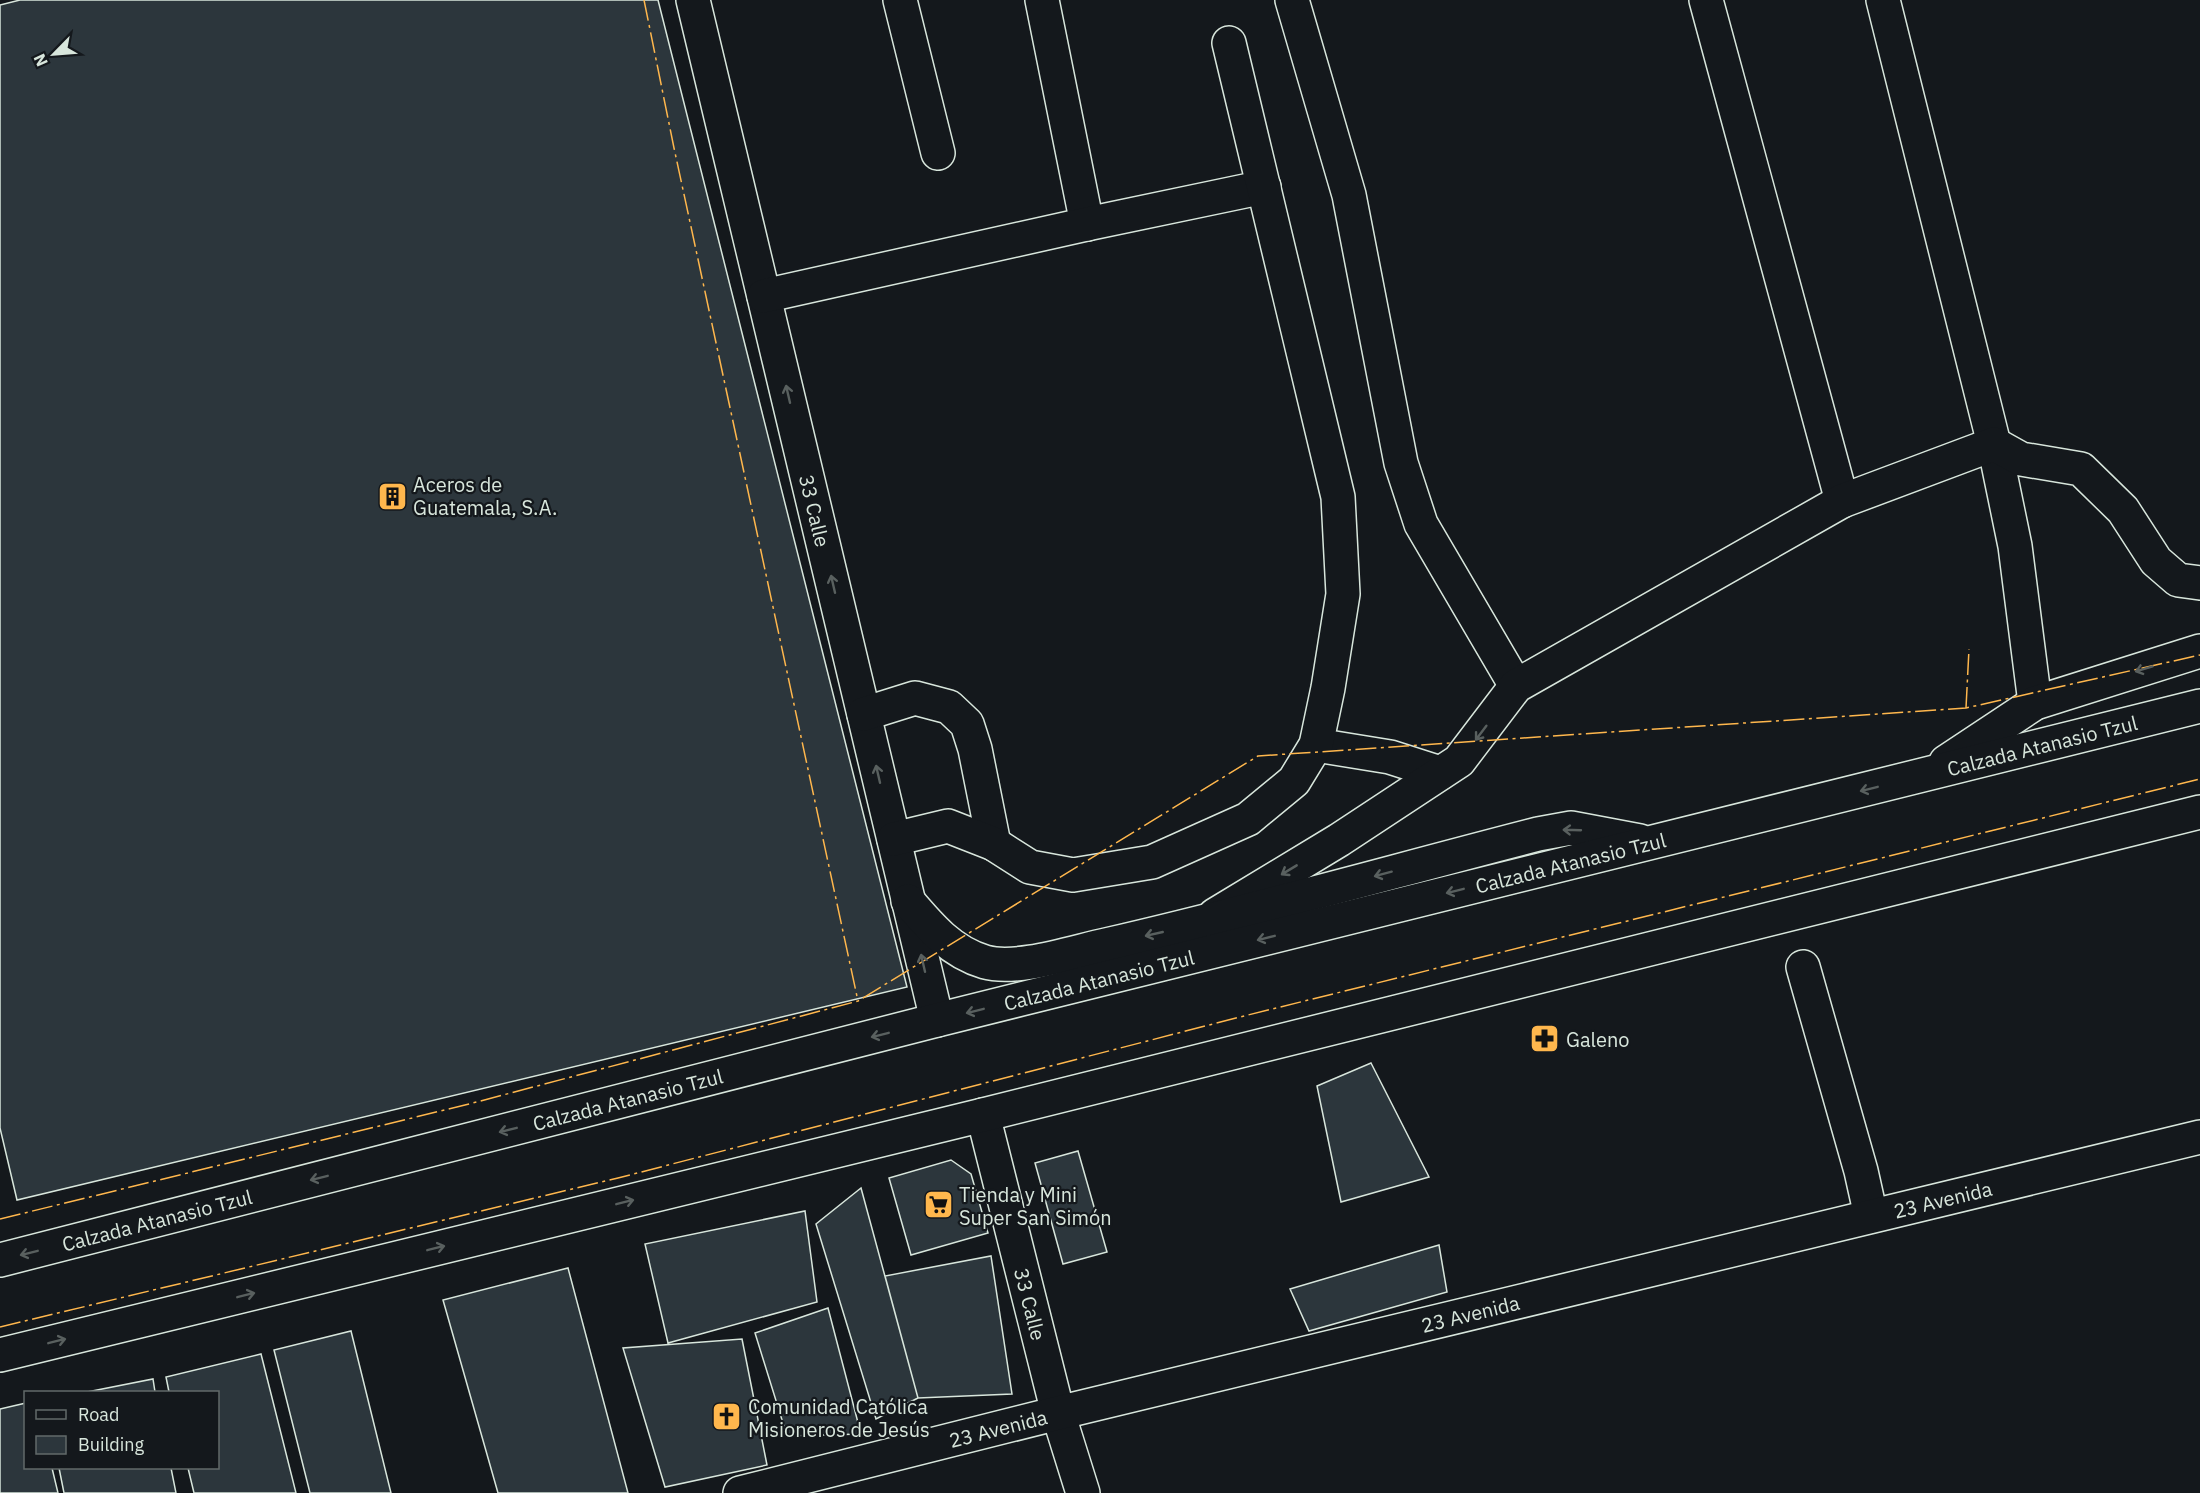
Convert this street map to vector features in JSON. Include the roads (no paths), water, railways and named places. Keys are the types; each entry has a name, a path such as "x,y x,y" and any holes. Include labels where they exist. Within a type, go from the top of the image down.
{"main road":[{"name":"33 Calle","path":"693,0 937,1020"},
{"path":"900,0 938,153"},
{"path":"1042,0 1088,224"},
{"path":"1292,0 1348,195 1404,473 1421,524 1516,686"},
{"path":"1706,0 1842,501"},
{"path":"1883,0 1994,444 2014,546 2035,703"},
{"path":"894,839 948,826 994,844 1030,867 1073,875 1152,862 1248,819 1294,781 1316,745 1343,594 1338,497 1229,43"},
{"path":"764,296 1264,187"},
{"path":"1200,924 1339,840 1459,761 1516,686 1842,501 1994,444 2021,459 2081,469 2123,510 2156,561 2178,580 2200,583"},
{"path":"1925,776 2035,703 2200,651"},
{"path":"864,714 915,698 949,707 967,724 975,749 994,844"},
{"name":"Calzada Atanasio Tzul","path":"0,1260 937,1020 2200,706"},
{"path":"1316,745 1390,757 1440,773"},
{"path":"0,1355 983,1115 2200,812"},
{"path":"908,901 933,930 961,952 986,962 1005,965 1018,964 1200,924 1538,834 1571,828 1650,843"},
{"path":"1803,967 1872,1216"},
{"name":"33 Calle","path":"983,1115 1058,1413 1083,1493"},
{"name":"23 Avenida","path":"740,1493 1058,1413 2200,1137"}],"place":[{"name":"Aceros de Guatemala, S.A.","path":"392,496"},
{"name":"Galeno","path":"1545,1039"},
{"name":"Tienda y Mini Super San Simón","path":"938,1205"},
{"name":"Comunidad Católica Misioneros de Jesús","path":"727,1417"}]}
